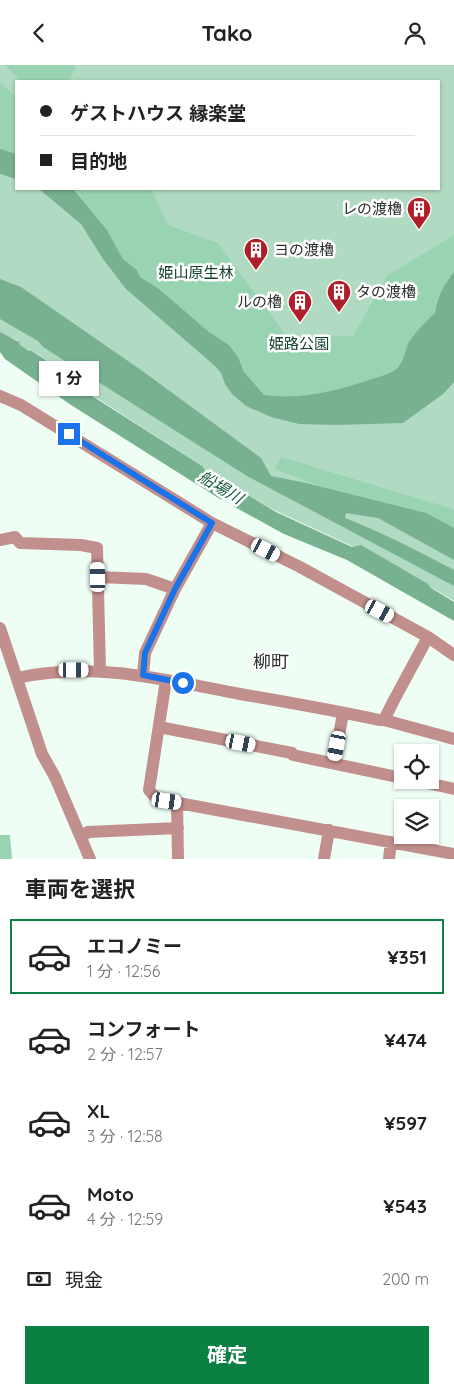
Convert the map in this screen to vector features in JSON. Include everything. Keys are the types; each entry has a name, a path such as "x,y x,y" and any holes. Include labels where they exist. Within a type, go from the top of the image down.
{"street":[{"path":"0,396 21,405 212,523 300,567 428,637 454,655"},
{"path":"143,675 145,653 175,589 212,523"},
{"path":"0,540 15,537 20,543 81,545 97,548 100,670"},
{"path":"98,577 146,579 175,589"},
{"path":"0,628 42,754 55,777 90,859"},
{"path":"384,720 428,637"},
{"path":"17,677 36,673 100,670 143,675 384,720 454,739"},
{"path":"166,680 149,790 156,799 454,852"},
{"path":"334,763 343,713"},
{"path":"159,727 394,775"},
{"path":"439,786 454,789"},
{"path":"177,802 178,859"},
{"path":"81,837 88,833 178,828"},
{"path":"324,859 329,830"},
{"path":"389,859 391,842"}],"green space":[{"name":"姫路公園","path":"0,65 454,65 454,601 361,546 354,547 272,509 203,470 202,466 89,393 88,386 32,351 20,347 17,340 0,334"},
{"path":"4,65 75,65 75,70 69,80 21,80"},
{"path":"0,83 15,96 15,154 0,149"},
{"name":"姫山原生林","path":"74,190 151,190 168,225 218,243 287,337 353,336 387,276 454,235 454,272 436,301 435,313 413,336 401,364 394,371 332,391 292,396 264,395 244,372 238,357 229,345 209,332 159,289 139,277 137,270 123,259 107,230"},
{"path":"281,457 453,509 454,538 275,469"},
{"path":"0,835 10,835 12,859 0,859"}],"water":[{"path":"0,149 15,154 15,179 0,174"},
{"path":"40,190 74,190 107,230 123,259 137,270 140,277 159,289 209,332 229,345 238,357 244,372 264,395 292,396 332,391 394,371 401,364 413,336 435,313 442,291 454,272 454,382 443,394 403,423 299,424 271,417 246,406 232,394 215,366 126,289 103,259 81,224"},
{"path":"0,279 21,287 141,370 261,458 271,476 426,513 454,528 454,560 378,518 346,513 345,518 454,570 454,586 247,476 43,347 38,341 0,319"},
{"name":"船場川","path":"0,332 19,342 20,345 29,351 88,387 89,394 204,469 276,512 352,547 361,545 428,584 431,588 454,602 454,621 347,560 284,534 233,506 234,503 228,498 220,499 71,405 5,359 0,352"}],"place":[{"name":"レの渡櫓","path":"419,230"},
{"name":"ヨの渡櫓","path":"256,271"},
{"name":"タの渡櫓","path":"339,313"},
{"name":"ルの櫓","path":"300,323"}],"district":[{"name":"柳町","path":"271,662"}],"route":[{"path":"69,434 212,523 175,589 145,653 143,675 183,683"}]}
